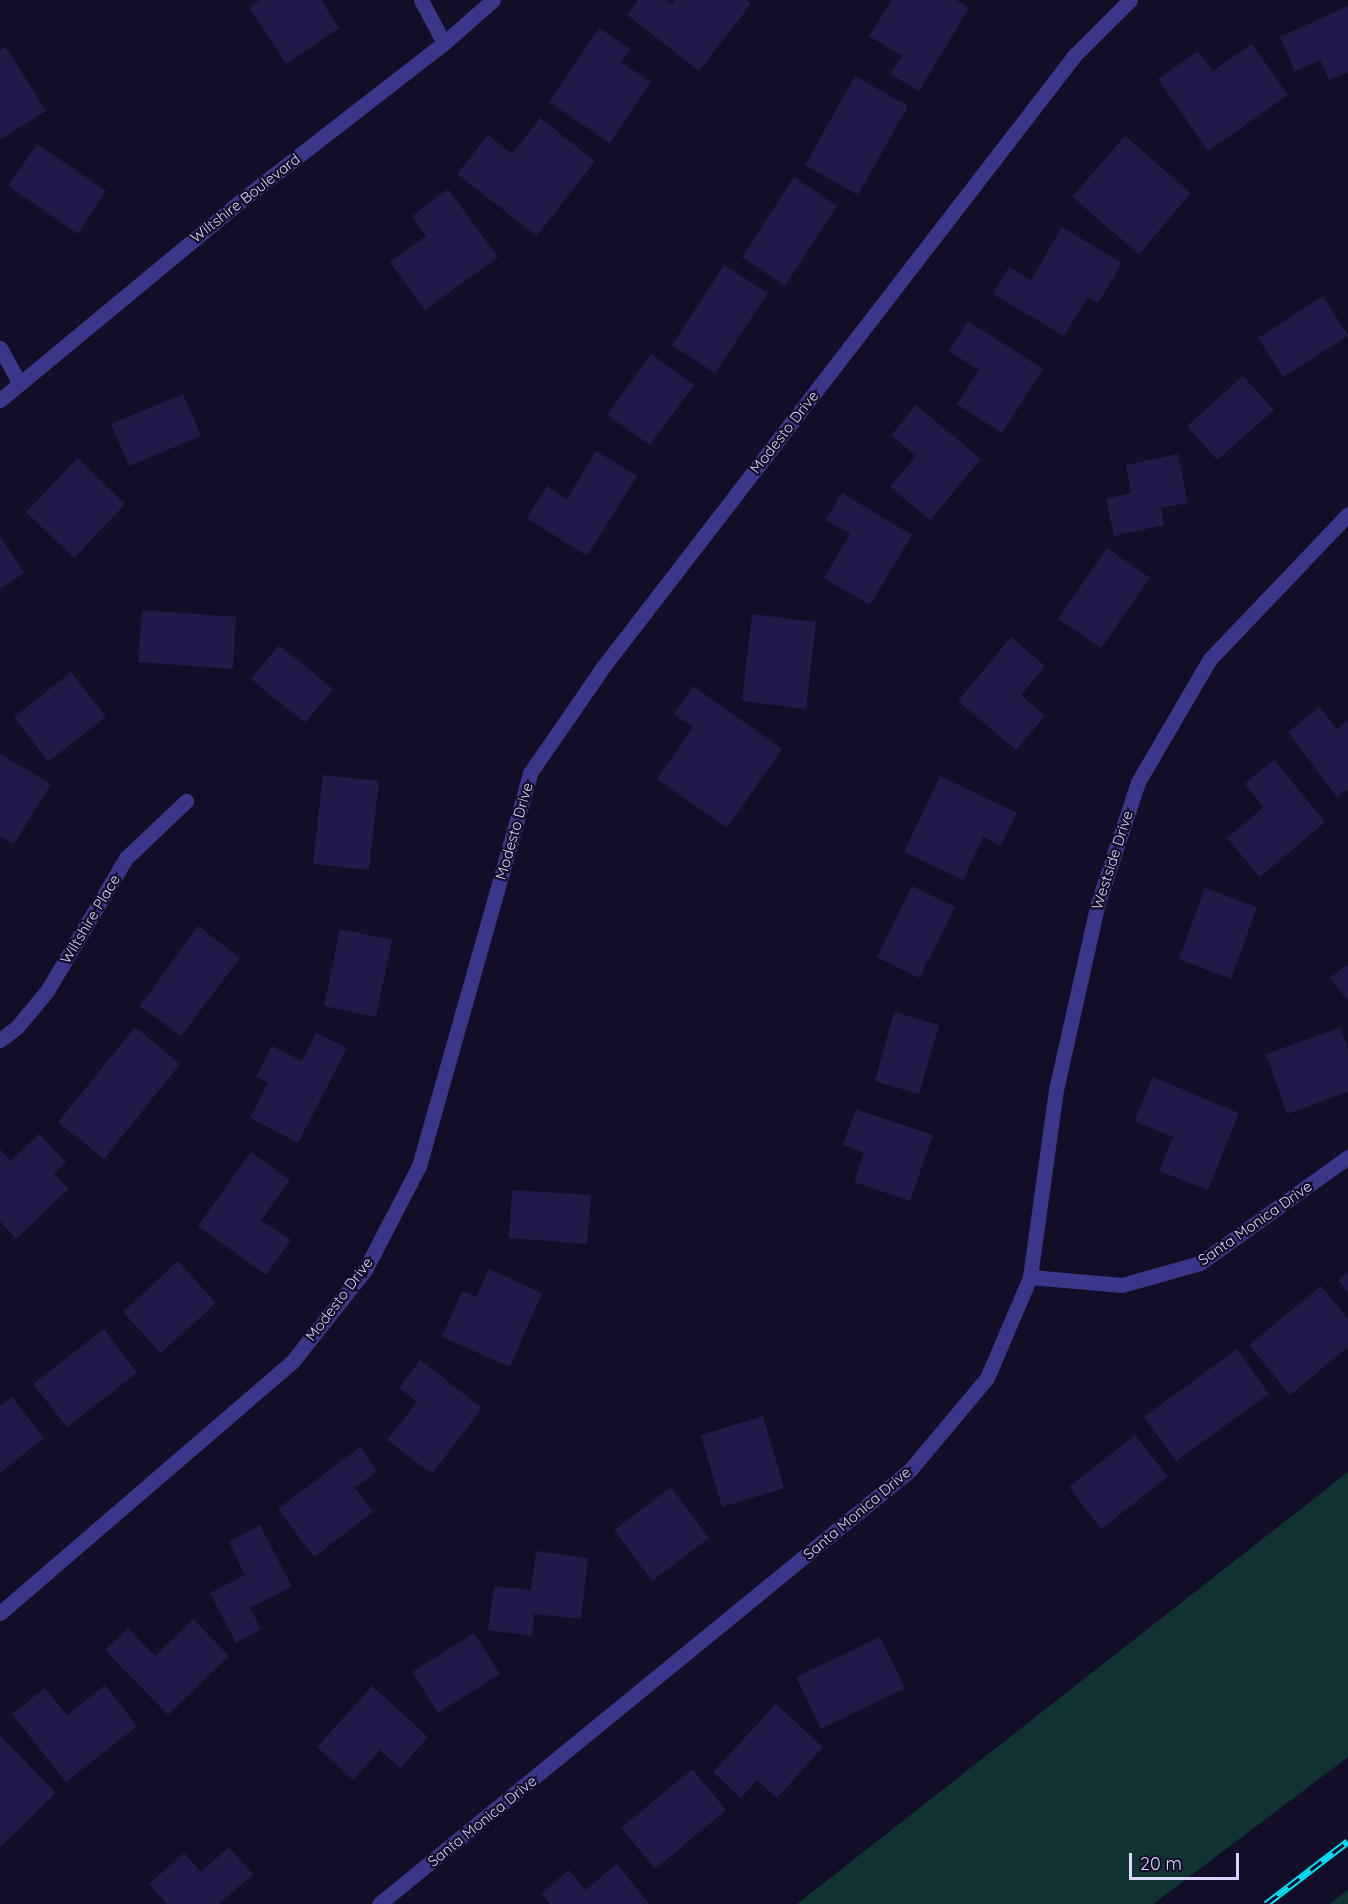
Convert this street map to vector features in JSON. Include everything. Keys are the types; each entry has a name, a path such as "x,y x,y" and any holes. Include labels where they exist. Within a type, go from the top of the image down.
{"street":[{"path":"421,0 444,43"},
{"name":"Wiltshire Boulevard","path":"0,400 248,195 444,43 493,0"},
{"name":"Modesto Drive","path":"0,1613 292,1362 365,1270 418,1166 530,773 603,667 1074,56 1130,0"},
{"path":"0,348 19,382"},
{"name":"Westside Drive","path":"1030,1277 1056,1090 1096,906 1138,782 1210,659 1348,514"},
{"name":"Wiltshire Place","path":"0,1040 17,1027 47,991 126,858 186,801"},
{"name":"Santa Monica Drive","path":"379,1904 910,1470 987,1378 1030,1277 1122,1285 1200,1263 1348,1157"}],"green space":[{"path":"1348,1472 1348,1757 1153,1904 797,1904"},
{"path":"1348,1890 1348,1904 1329,1904"}],"building":[{"path":"260,0 321,0 339,28 286,64 249,7"},
{"path":"638,0 667,0 672,4 675,0 746,0 751,4 699,71 627,15"},
{"path":"892,0 956,0 969,8 919,91 890,74 902,56 869,36"},
{"path":"1348,6 1348,72 1329,80 1320,60 1295,71 1280,37"},
{"path":"599,28 630,49 621,62 651,82 610,143 549,102"},
{"path":"1252,44 1288,95 1208,151 1158,79 1198,51 1213,71"},
{"path":"6,47 46,111 0,140 0,50"},
{"path":"855,76 908,106 858,195 805,165"},
{"path":"540,118 595,161 537,236 457,174 488,135 512,154"},
{"path":"1125,136 1191,193 1139,254 1072,197"},
{"path":"37,144 106,191 78,234 8,186"},
{"path":"794,177 837,206 785,286 742,257"},
{"path":"448,189 498,257 425,310 390,262 426,236 412,216"},
{"path":"1062,227 1122,263 1098,303 1088,297 1064,336 993,294 1009,267 1031,280"},
{"path":"724,265 768,293 715,373 672,345"},
{"path":"1323,296 1348,336 1283,377 1258,338"},
{"path":"968,321 1043,369 1002,433 957,404 979,370 949,351"},
{"path":"651,354 694,385 650,445 607,415"},
{"path":"1243,376 1274,410 1217,460 1187,426"},
{"path":"183,394 201,436 129,466 111,424"},
{"path":"916,405 981,459 930,520 890,487 916,456 891,435"},
{"path":"596,451 637,476 587,556 527,518 547,486 567,499"},
{"path":"1178,454 1188,503 1161,508 1164,525 1114,536 1106,499 1131,493 1126,465"},
{"path":"78,458 125,504 74,558 26,512"},
{"path":"842,493 912,535 870,605 824,578 850,534 826,520"},
{"path":"0,536 24,573 0,589"},
{"path":"1107,548 1150,578 1101,648 1058,619"},
{"path":"142,610 236,617 233,669 138,662"},
{"path":"752,614 816,622 806,709 742,701"},
{"path":"1011,637 1045,666 1021,695 1045,716 1016,750 958,701"},
{"path":"279,645 333,689 305,723 251,679"},
{"path":"71,672 106,717 48,762 14,717"},
{"path":"693,686 782,749 727,828 657,779 693,727 674,714"},
{"path":"1320,707 1337,729 1348,720 1348,789 1337,797 1288,732"},
{"path":"0,754 51,784 14,844 0,836"},
{"path":"1274,760 1325,822 1260,877 1227,838 1264,807 1244,784"},
{"path":"323,775 379,781 369,870 313,864"},
{"path":"940,776 1017,813 1001,846 983,837 963,880 904,852"},
{"path":"912,886 955,907 919,978 877,957"},
{"path":"1205,888 1257,907 1231,979 1179,959"},
{"path":"198,926 240,958 181,1036 140,1006"},
{"path":"340,929 392,940 376,1017 324,1006"},
{"path":"1348,964 1348,1001 1330,978"},
{"path":"894,1012 939,1025 919,1094 875,1081"},
{"path":"135,1027 180,1064 104,1159 58,1122"},
{"path":"1340,1028 1348,1049 1348,1092 1287,1114 1266,1054"},
{"path":"316,1033 347,1048 298,1143 250,1118 268,1082 256,1077 272,1046 302,1061"},
{"path":"1153,1077 1239,1113 1208,1190 1159,1171 1173,1137 1134,1121"},
{"path":"856,1109 933,1135 910,1201 854,1182 864,1153 843,1145"},
{"path":"39,1134 66,1162 54,1174 68,1189 16,1239 0,1221 0,1149 10,1161"},
{"path":"251,1152 290,1180 261,1220 291,1240 266,1275 198,1226"},
{"path":"512,1190 591,1195 587,1244 509,1238"},
{"path":"178,1261 216,1303 161,1353 123,1312"},
{"path":"489,1269 542,1293 510,1367 442,1337 462,1291 476,1297"},
{"path":"1348,1272 1348,1292 1338,1280"},
{"path":"1321,1286 1348,1319 1348,1347 1290,1395 1249,1345"},
{"path":"104,1329 137,1373 67,1427 33,1384"},
{"path":"1237,1349 1269,1394 1176,1461 1144,1417"},
{"path":"420,1360 482,1408 432,1474 387,1440 417,1402 399,1388"},
{"path":"12,1397 44,1438 0,1473 0,1406"},
{"path":"763,1416 784,1488 722,1507 701,1435"},
{"path":"1135,1435 1168,1477 1101,1529 1069,1487"},
{"path":"360,1447 377,1471 355,1488 373,1512 314,1557 278,1509"},
{"path":"671,1487 709,1538 652,1581 614,1530"},
{"path":"260,1525 292,1587 250,1608 261,1629 236,1643 210,1593 245,1575 229,1542"},
{"path":"536,1551 588,1558 581,1619 534,1614 532,1636 488,1630 494,1586 531,1590"},
{"path":"193,1619 229,1656 168,1715 105,1650 128,1628 155,1656"},
{"path":"474,1633 500,1674 438,1713 412,1672"},
{"path":"880,1637 905,1688 821,1729 796,1677"},
{"path":"105,1685 137,1726 66,1782 12,1714 45,1688 67,1715"},
{"path":"372,1686 428,1737 400,1768 380,1750 353,1780 317,1747"},
{"path":"776,1704 823,1747 777,1798 757,1780 741,1798 713,1772"},
{"path":"0,1736 56,1793 0,1847"},
{"path":"692,1769 726,1810 655,1869 621,1828"},
{"path":"229,1847 253,1874 219,1904 167,1904 149,1884 184,1853 201,1872"},
{"path":"617,1864 649,1904 550,1904 541,1893 569,1870 585,1890"}],"railway":[{"path":"1266,1904 1348,1841"}]}
